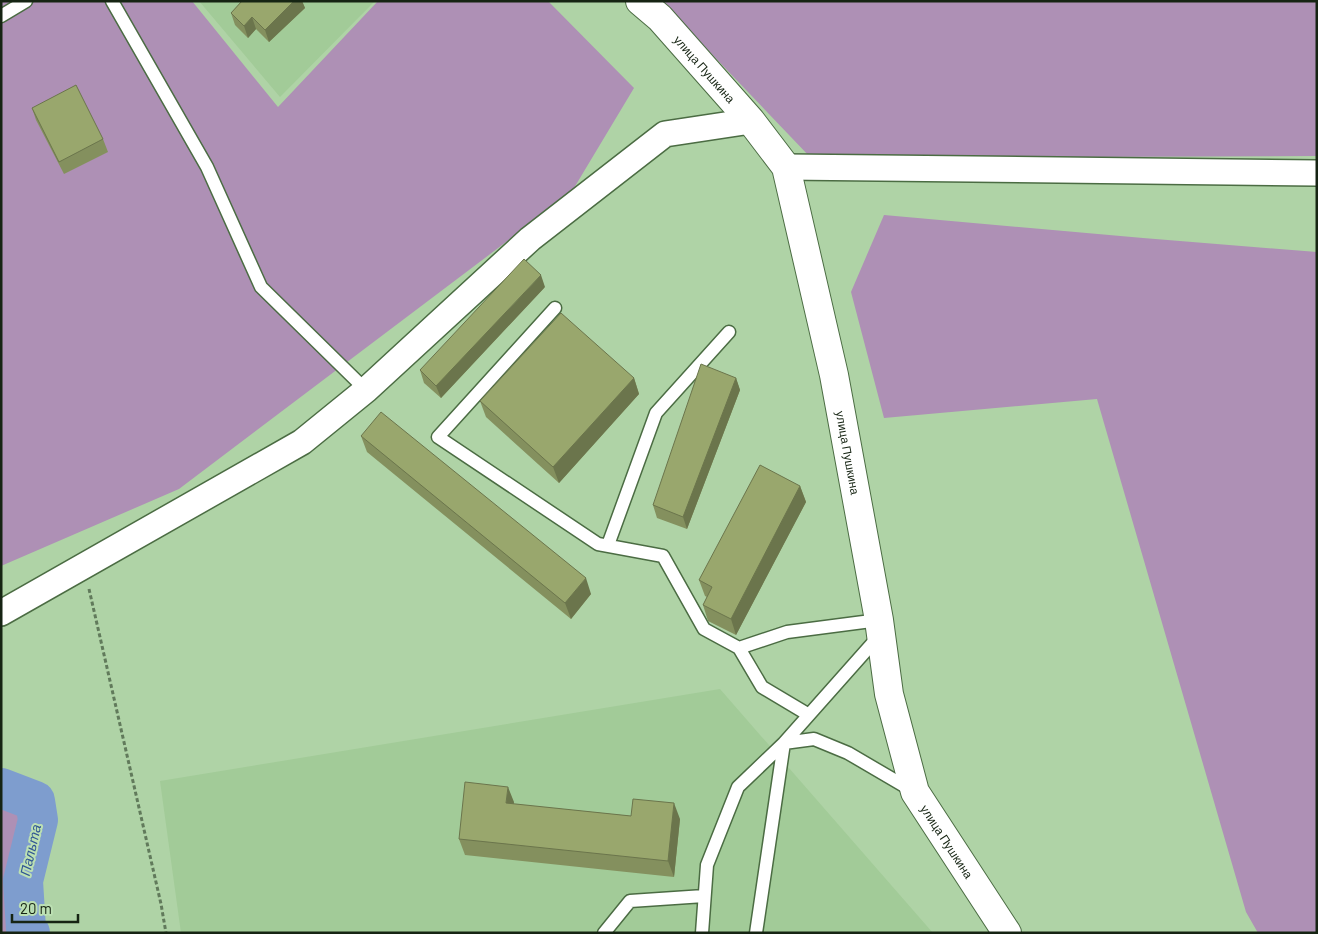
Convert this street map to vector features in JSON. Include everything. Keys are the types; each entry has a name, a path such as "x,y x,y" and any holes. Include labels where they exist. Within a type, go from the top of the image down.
{"street":[{"name":"улица Пушкина","path":"640,1 660,18 751,121 786,167 834,375 880,627 889,694 915,792 1007,933"},
{"path":"1,613 302,442 366,390 530,239 665,134 751,121"},
{"path":"786,167 1317,173"}],"lane":[{"path":"1,16 26,1"},
{"path":"112,1 207,167 261,286 366,390"},
{"path":"555,308 438,437 598,544 663,556 704,629 739,648 762,687 809,715"},
{"path":"608,545 656,413 730,332"},
{"path":"739,648 787,632 880,627"},
{"path":"702,933 707,865 738,787 784,743 809,715 880,627"},
{"path":"784,743 814,739 848,753 915,792"},
{"path":"756,933 784,743"},
{"path":"604,933 630,901 704,896"}],"path":[{"path":"84,566 162,904 166,933"}],"shaded area":[{"path":"1,1 192,1 278,107 378,1 548,1 634,88 571,193 179,489 1,566"},
{"path":"199,1 375,1 280,97"},
{"path":"661,1 1317,1 1317,156 811,158"},
{"path":"884,215 1317,252 1317,933 1258,933 1246,912 1097,399 884,418 851,292"},
{"path":"720,689 933,933 181,933 160,781"},
{"path":"35,801 38,820 23,881 26,929 30,933 1,933 1,806"}],"building":[{"path":"242,1 294,1 265,30 252,17 244,26 231,13"},
{"path":"76,85 103,139 59,162 32,108"},
{"path":"524,259 541,275 436,386 420,370"},
{"path":"561,313 634,378 553,467 480,401"},
{"path":"701,364 736,378 683,517 653,505"},
{"path":"381,412 586,578 565,603 361,436"},
{"path":"760,465 800,486 731,619 703,605 712,587 699,580"},
{"path":"465,782 508,787 506,803 631,816 633,799 674,803 668,861 459,839"}],"waterway":[{"name":"Пальта","path":"1,788 35,801 38,820 23,881 26,929 30,933"}]}
